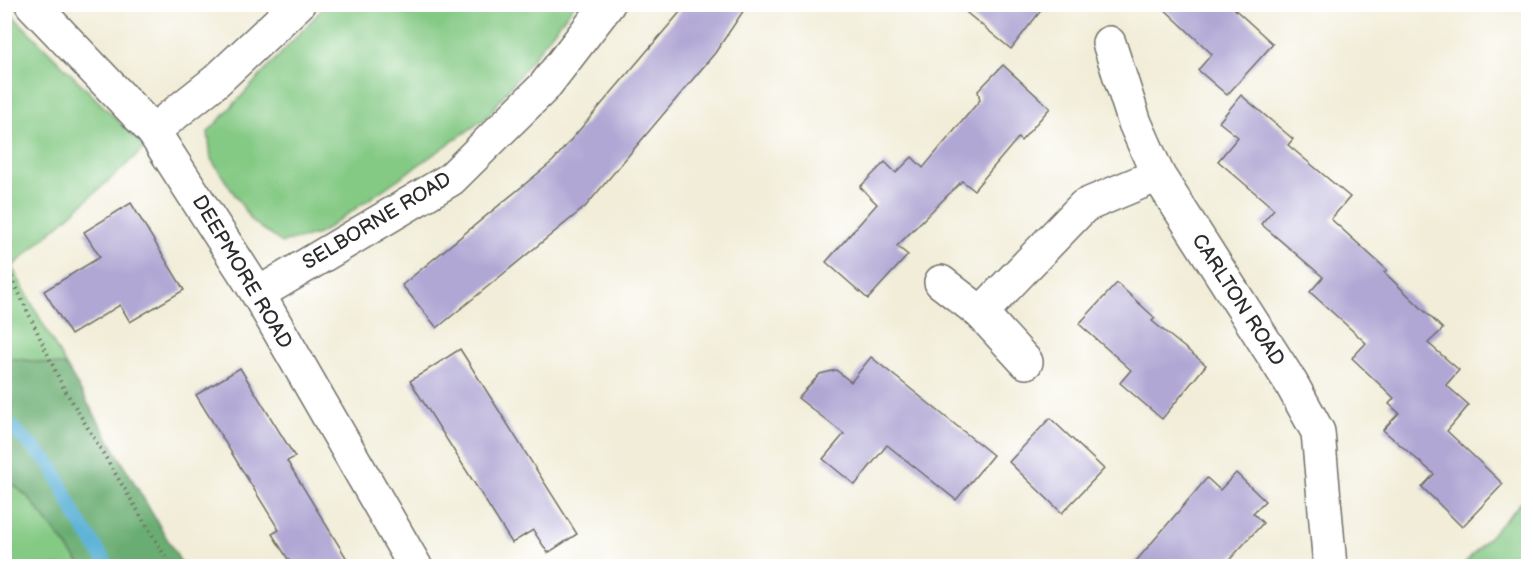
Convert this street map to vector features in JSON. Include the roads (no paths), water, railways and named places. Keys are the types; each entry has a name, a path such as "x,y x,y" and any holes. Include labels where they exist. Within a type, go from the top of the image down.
{"street":[{"name":"DEEPMORE ROAD","path":"32,4 153,131 258,294 415,567"},
{"path":"153,131 216,81 297,4"},
{"name":"SELBORNE ROAD","path":"258,294 451,178 544,87 608,4"},
{"name":"CARLTON ROAD","path":"1109,43 1135,123 1158,176 1291,383 1318,432 1330,567"},
{"path":"981,313 1084,206 1158,176"},
{"path":"941,282 981,313 1026,362"}],"waterway":[{"path":"4,424 13,428 52,466 77,518 108,566"}]}
